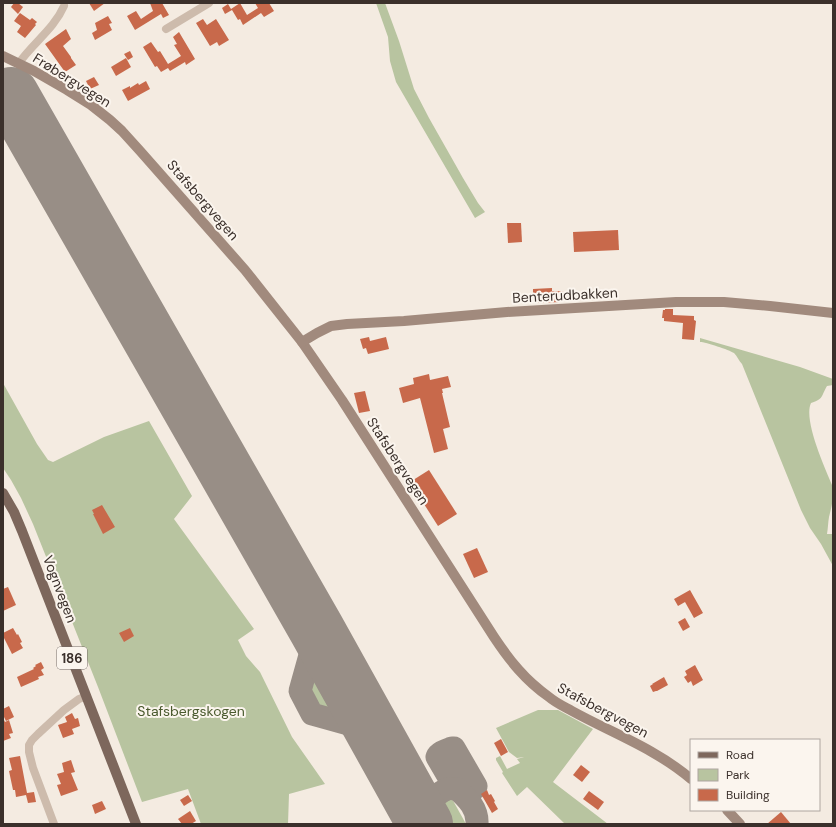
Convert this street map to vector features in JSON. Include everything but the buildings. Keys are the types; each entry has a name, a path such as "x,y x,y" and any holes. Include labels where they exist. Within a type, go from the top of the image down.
{"main road":[{"name":"Frøbergvegen","path":"3,56 34,71 79,97 110,120"},
{"name":"Stafsbergvegen","path":"110,120 141,152 245,270 302,342 342,400 494,637 522,675 550,698 598,725 655,754 690,778"},
{"name":"Benterudbakken","path":"302,342 331,326 347,324 404,321 506,312 676,302 732,303 833,313"},
{"name":"Vognvegen","path":"3,493 14,512 22,531 136,824"},
{"path":"728,811 740,824"}],"street":[{"path":"166,28 209,3"},
{"name":"Frøbergvegen","path":"19,63 54,24 64,6"},
{"path":"54,824 33,768 29,745 38,734 64,710 79,699 87,696"}],"green space":[{"path":"376,3 385,3 414,89 463,178 485,212 475,218 396,82 390,61 388,37"},
{"path":"700,338 800,367 833,379 833,385 827,386 822,397 811,403 809,411 812,432 832,485 833,494 827,534 833,534 833,566 801,510 742,364 734,353 717,346 700,342"},
{"name":"Stafsbergskogen","path":"3,383 37,444 48,460 53,462 104,437 149,421 192,496 174,519 254,629 238,640 246,656 260,672 292,737 325,784 289,794 288,824 201,824 188,789 142,802 33,524 21,498 3,468"},
{"path":"317,643 362,724 319,712 305,687"},
{"path":"538,710 558,710 593,729 553,782 608,824 565,824 527,787 517,796 502,773 503,772 496,758 500,756 507,769 520,763 517,759 524,757 517,758 509,752 496,728"},
{"path":"451,797 466,824 433,824 426,811"}],"taxiway":[{"path":"317,630 300,691 312,714 373,731"},
{"path":"447,789 451,785 451,781 437,757 443,751 454,748 476,786 470,790"},
{"path":"413,802 427,802 447,789 457,789 474,809 477,824"}],"runway":[{"path":"11,95 317,630 425,824"}]}
